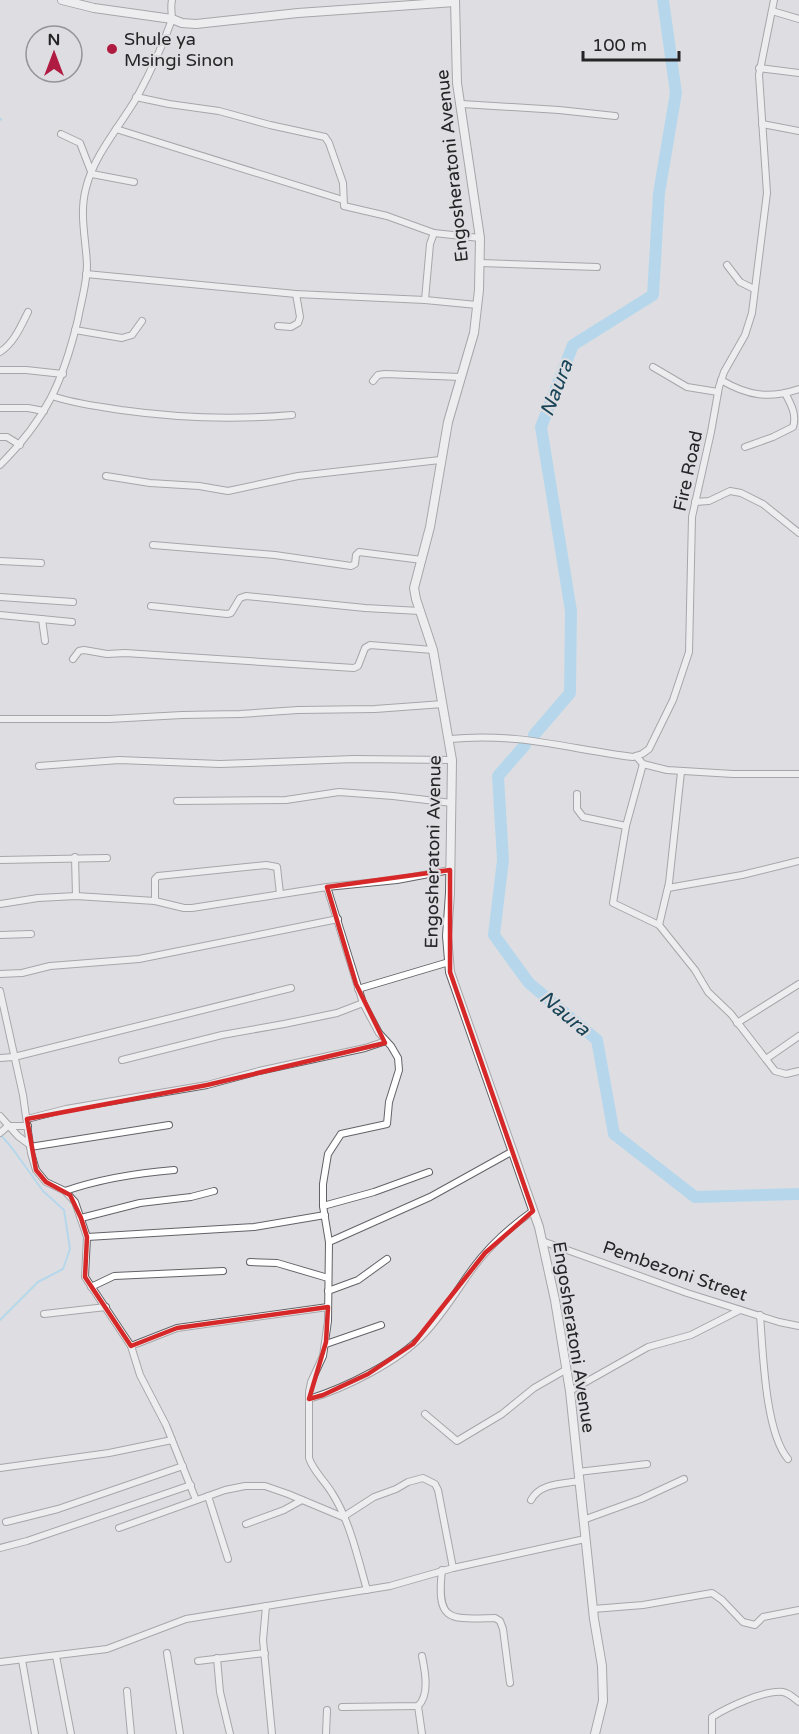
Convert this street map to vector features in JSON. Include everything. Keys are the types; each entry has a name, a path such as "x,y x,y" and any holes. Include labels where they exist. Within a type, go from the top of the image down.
{"street":[{"path":"62,0 94,8 172,19 182,23 211,23 298,13 455,1"},
{"path":"0,465 20,445 44,411 63,374 75,330 86,274 83,202 86,185 136,97 172,19 170,6 172,0"},
{"name":"Fire Road","path":"636,756 645,752 654,741 673,700 687,661 691,632 694,502 721,380 749,327 766,203 759,68 774,0"},
{"name":"Engosheratoni Avenue","path":"455,1 457,83 462,104 480,238 480,263 474,333 448,422 431,519 414,588 433,650 452,760 448,962 542,1241 567,1369 593,1609 604,1686 595,1734"},
{"path":"772,10 799,19"},
{"path":"759,68 799,73"},
{"path":"136,97 219,111 325,137 330,143 343,183 343,205 346,208 387,216 434,233 480,238"},
{"path":"462,104 615,116"},
{"path":"762,123 799,131"},
{"path":"116,129 343,200"},
{"path":"61,134 80,143 92,174"},
{"path":"92,174 135,182"},
{"path":"425,300 430,244 434,233"},
{"path":"480,263 597,267"},
{"path":"727,265 740,282 754,289"},
{"path":"86,274 296,294 425,300 477,305"},
{"path":"278,326 291,327 298,323 300,317 296,294"},
{"path":"0,352 18,333 28,312"},
{"path":"75,330 122,338 132,334 142,321"},
{"path":"653,367 687,387 718,392"},
{"path":"0,370 63,374"},
{"path":"373,381 378,375 385,374 461,377"},
{"path":"721,380 742,392 753,395 785,393 799,389"},
{"path":"745,447 794,427 792,407 785,393"},
{"path":"52,396 87,406 170,416 236,418 292,415"},
{"path":"0,408 28,408 44,411"},
{"path":"0,437 7,437 20,445"},
{"path":"106,476 228,491 298,476 440,460"},
{"path":"694,502 709,501 730,491 741,492 763,504 799,533"},
{"path":"153,545 275,555 351,566 355,564 356,555 359,552 422,560"},
{"path":"0,561 41,563"},
{"path":"151,606 229,614 240,598 246,596 420,611"},
{"path":"0,597 73,602"},
{"path":"0,615 72,622"},
{"path":"42,619 45,641"},
{"path":"73,659 79,651 84,650 107,654 125,653 354,668 358,666 365,648 370,645 433,650"},
{"path":"0,719 109,719 375,709 443,704"},
{"path":"450,739 518,738 636,756 643,764 650,767 681,772 799,774"},
{"path":"39,766 119,760 168,760 220,764 354,759 452,760"},
{"path":"643,764 626,826 613,903 660,925 695,970 708,992 731,1014 780,1074 799,1071"},
{"path":"660,925 668,888 681,772"},
{"path":"177,801 286,800 350,792 452,803"},
{"path":"577,794 577,809 584,817 626,826"},
{"path":"75,857 76,896"},
{"path":"0,860 106,858"},
{"path":"668,888 742,875 799,861"},
{"path":"155,901 155,879 158,876 266,865 277,867 280,894"},
{"path":"0,904 38,898 76,896 155,901 192,908 327,887 397,880 450,870"},
{"path":"327,887 363,1003 371,1020 396,1052 399,1063 397,1078 388,1102 387,1124 341,1134 328,1154 323,1206 329,1242 326,1344 311,1382 309,1399 309,1458 333,1494 367,1590"},
{"path":"0,974 22,973 50,966 139,959 338,919"},
{"path":"0,935 31,934"},
{"path":"358,989 448,962"},
{"path":"737,1023 799,984"},
{"path":"0,1058 14,1057 291,988"},
{"path":"0,991 22,1088 33,1161 40,1176 46,1182 65,1191 75,1202 87,1237 84,1273 130,1346 140,1375 172,1440 196,1500"},
{"path":"122,1060 222,1035 337,1013 363,1003"},
{"path":"766,1059 799,1036"},
{"path":"0,1133 8,1126 66,1109 207,1085 386,1041"},
{"path":"0,1116 30,1146 169,1125"},
{"path":"329,1242 422,1201 513,1151"},
{"path":"65,1191 87,1183 148,1172 174,1170"},
{"path":"323,1206 374,1192 429,1172"},
{"path":"81,1218 140,1203 191,1197 214,1191"},
{"path":"309,1399 368,1374 413,1344 430,1326 485,1253 533,1211"},
{"path":"87,1237 254,1227 325,1215"},
{"name":"Pembezoni Street","path":"542,1241 687,1293 779,1322 799,1326"},
{"path":"328,1291 357,1280 387,1259"},
{"path":"250,1262 277,1263 328,1278"},
{"path":"91,1287 114,1276 223,1271"},
{"path":"44,1314 106,1307"},
{"path":"130,1346 177,1328 328,1307"},
{"path":"570,1391 648,1347 691,1335 740,1310"},
{"path":"760,1315 773,1422 777,1441 788,1459"},
{"path":"326,1344 381,1324"},
{"path":"425,1414 457,1441 502,1414 534,1388 567,1369"},
{"path":"0,1468 109,1453 172,1440"},
{"path":"531,1500 534,1493 543,1487 579,1476 647,1464"},
{"path":"6,1522 58,1509 183,1466"},
{"path":"343,1517 374,1497 408,1482 423,1478 430,1480 438,1490 453,1568"},
{"path":"583,1520 641,1499 684,1479"},
{"path":"0,1548 191,1485"},
{"path":"119,1528 225,1490 245,1486 265,1486 343,1517"},
{"path":"208,1496 228,1559"},
{"path":"246,1524 284,1510 302,1500"},
{"path":"0,1662 107,1649 186,1618 390,1586 442,1570 585,1539"},
{"path":"442,1570 441,1603 446,1612 454,1618 495,1618 500,1621 505,1639 510,1683"},
{"path":"593,1609 643,1605 704,1593 717,1595 743,1622 750,1625 755,1625 763,1617 799,1610"},
{"path":"266,1606 263,1640 272,1734"},
{"path":"167,1653 180,1734"},
{"path":"198,1661 265,1653"},
{"path":"56,1656 71,1734"},
{"path":"342,1707 418,1706 424,1696 426,1679 422,1656"},
{"path":"217,1658 220,1692 230,1734"},
{"path":"22,1660 35,1734"},
{"path":"127,1690 131,1734"},
{"path":"712,1734 712,1717 760,1695 783,1692 799,1702"},
{"path":"418,1706 422,1734"},
{"path":"326,1734 327,1710"}],"highlighted area":[{"path":"450,870 450,972 533,1211 485,1253 413,1344 368,1374 323,1395 309,1399 326,1342 328,1307 177,1328 131,1346 85,1277 87,1237 81,1218 70,1195 46,1182 36,1170 27,1119 207,1085 385,1043 356,984 327,887"}],"waterway":[{"name":"Naura","path":"534,735 570,693 571,611 541,427 573,345 653,295 659,193 676,93 663,0"},
{"name":"Naura","path":"525,745 498,776 503,860 494,935 529,983 597,1040 614,1134 695,1197 799,1194"},
{"path":"0,1134 43,1191 64,1210 70,1249 63,1269 38,1282 0,1320"}],"place":[{"name":"Shule ya Msingi Sinon","path":"112,49"}]}
